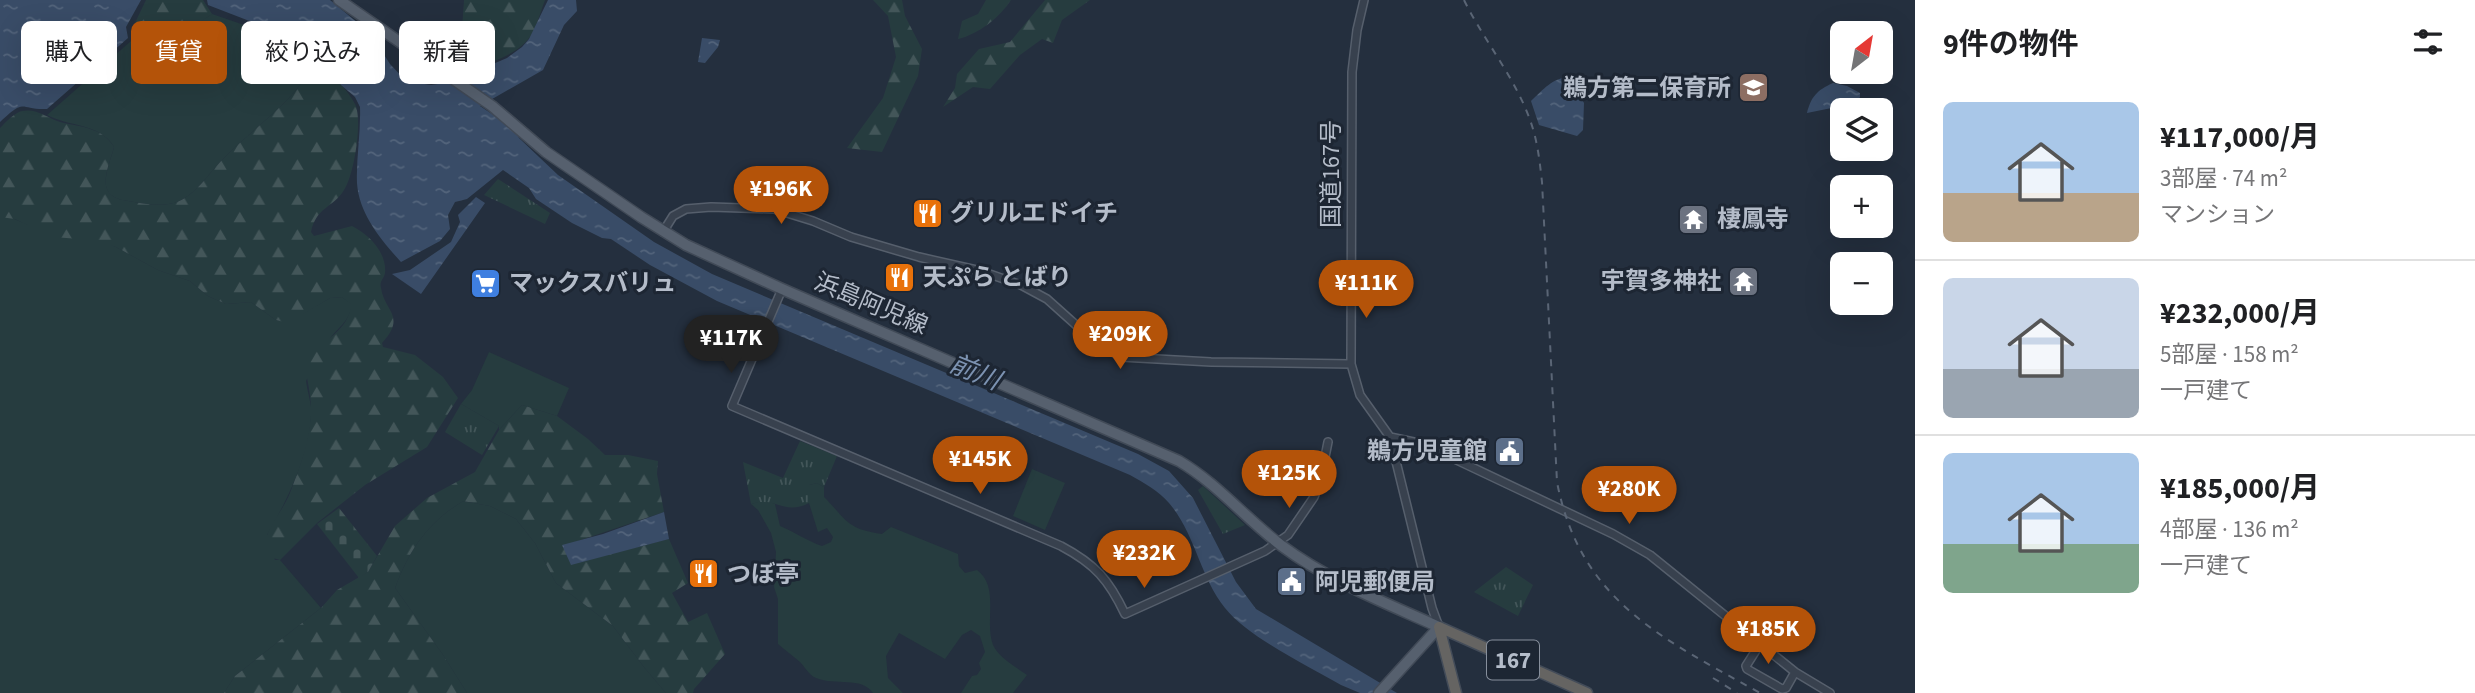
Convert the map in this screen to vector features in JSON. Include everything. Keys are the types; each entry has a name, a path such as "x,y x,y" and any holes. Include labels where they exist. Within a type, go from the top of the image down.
{"highway":[{"name":"国道167号","path":"1439,626 1456,693"},
{"name":"167","path":"1439,626 1587,693"}],"main road":[{"name":"浜島阿児線","path":"339,0 492,106 546,152 663,232 781,293 1179,461 1214,485 1279,544 1318,569 1439,626"},
{"path":"1379,693 1439,626"}],"street":[{"name":"国道167号","path":"1364,0 1352,72 1351,364 1360,395 1390,437 1429,596 1439,626"},
{"path":"663,232 673,216 686,209 774,209 852,237 919,257 981,271 1021,285 1047,299 1095,342 1121,357 1211,362 1351,364"},
{"path":"781,293 732,406 1061,546 1093,566 1104,577 1125,614 1279,544 1293,529 1314,497 1320,482 1328,442"},
{"path":"1390,437 1423,444 1629,542 1666,566 1795,672 1830,693"},
{"path":"1760,644 1746,666 1747,669 1782,689 1786,688 1795,672"}],"green space":[{"path":"146,0 203,0 212,14 202,21 136,21"},
{"path":"464,0 545,0 528,40 513,52 495,61 495,21 463,21"},
{"path":"873,0 902,0 905,16 922,49 918,76 882,152 847,148 883,98 896,57 888,16"},
{"path":"986,0 1011,0 988,24 958,39 962,21 978,14"},
{"path":"1045,0 1090,0 1062,20 1053,43 1042,39 1020,55 990,89 973,87 943,107 955,88 957,74 979,49 1010,42"},
{"path":"212,14 241,24 241,84 300,84 274,113 185,198 171,204 157,205 117,198 110,194 107,188 107,173 114,147 108,139 92,129 47,115 82,84 117,84 117,53 131,41 131,84 227,84 227,21 201,21"},
{"path":"301,84 341,84 355,104 358,122 354,161 348,183 340,196 317,217 311,232 314,236 352,226 375,245 385,265 381,288 393,320 393,326 382,343 383,347 415,355 443,377 458,398 427,447 365,485 317,523 280,560 270,557 264,546 268,532 290,493 307,441 311,409 305,361 340,329 346,321 351,304 342,297 330,298 288,323 276,320 251,302 226,304 208,296 190,281 158,270 116,247 93,240 53,237 15,219 0,217 0,128 16,114 27,110 97,132 114,147 106,181 110,194 142,203 171,204 196,189 226,156"},
{"path":"498,179 550,213 545,224 484,195"},
{"path":"7,216 29,225 101,241 158,270 190,281 208,296 226,304 251,302 276,320 288,322 330,298 342,297 352,304 346,320 328,341 306,381 311,407 308,440 290,491 267,535 275,560 280,560 321,608 235,676 224,693 0,693 0,217"},
{"path":"489,352 569,388 557,416 522,405 499,430 499,426 461,404 472,390"},
{"path":"461,404 499,426 482,455 445,432"},
{"path":"522,405 557,416 605,455 628,455 658,461 657,474 664,512 563,546 571,564 669,539 688,583 672,593 688,622 707,613 725,654 693,693 666,693 613,626 556,583 535,543 516,519 490,506 463,501 440,518 421,538 395,588 467,693 224,693 235,676 321,608 337,590 368,572 395,526 427,498 475,472 499,430"},
{"path":"800,441 837,456 824,487 817,483 809,485 809,503 793,508 767,502 751,504 743,462 783,478"},
{"path":"1032,469 1065,483 1045,530 1013,516"},
{"path":"817,483 824,487 824,497 854,526 882,534 891,527 958,554 959,566 965,573 977,570 984,577 990,595 993,645 1003,658 1027,675 1013,693 961,693 972,676 977,675 981,669 979,663 985,652 980,636 971,630 962,635 945,659 899,633 886,656 888,678 903,693 873,693 855,683 816,678 778,644 778,599 774,587 776,552 771,533 758,510 751,504 765,500 775,504 780,526 822,546 831,542 833,537 827,528 818,532 809,503 809,485"},
{"path":"1203,486 1245,525 1223,534 1198,490"},
{"path":"463,501 490,506 516,519 535,543 556,583 613,626 666,693 467,693 395,588 421,538 440,518"},
{"path":"339,508 377,556 368,572 359,578 317,524"},
{"path":"1506,567 1533,585 1518,616 1474,592"}],"water":[{"path":"0,0 141,0 126,27 128,38 117,48 117,21 21,21 21,84 76,84 47,109 19,107 0,122"},
{"path":"207,0 330,0 355,21 250,21 208,5"},
{"path":"548,0 576,0 577,11 564,25 543,70 480,106 514,129 519,138 558,175 654,242 712,274 1138,454 1169,471 1193,498 1236,582 1256,609 1397,693 1360,693 1341,685 1248,630 1216,596 1178,515 1161,495 1141,481 717,301 650,265 611,239 602,238 572,223 536,199 529,188 503,170 467,199 455,202 448,215 450,229 440,241 401,262 379,236 362,205 357,183 360,107 355,97 341,85 385,84 385,56 399,74 399,84 495,84 495,63 507,58 529,39"},
{"path":"702,38 720,40 718,47 705,63 698,62"},
{"path":"1570,77 1575,95 1580,96 1584,103 1583,130 1577,136 1539,125 1531,101 1553,82"},
{"path":"1831,84 1847,86 1860,93 1860,97 1830,98 1830,108 1807,113 1815,95"},
{"path":"476,197 485,203 421,294 392,274 410,270 451,242 460,222 458,215"},
{"path":"664,512 669,539 571,565 562,545 603,534"}],"railway":[{"path":"1464,0 1511,79 1527,112 1536,142 1542,182 1557,482 1568,523 1585,558 1606,587 1631,612 1691,654 1760,693"},
{"path":"1713,678 1737,693"}],"place":[{"name":"鵜方第二保育所","path":"1754,88"},
{"name":"グリルエドイチ","path":"927,213"},
{"name":"棲鳳寺","path":"1694,219"},
{"name":"天ぷら とばり","path":"900,277"},
{"name":"宇賀多神社","path":"1744,281"},
{"name":"マックスバリュ","path":"486,283"},
{"name":"鵜方児童館","path":"1510,451"},
{"name":"つぼ亭","path":"704,574"},
{"name":"阿児郵便局","path":"1292,582"}],"water label":[{"name":"前川","path":"975,372"}]}
